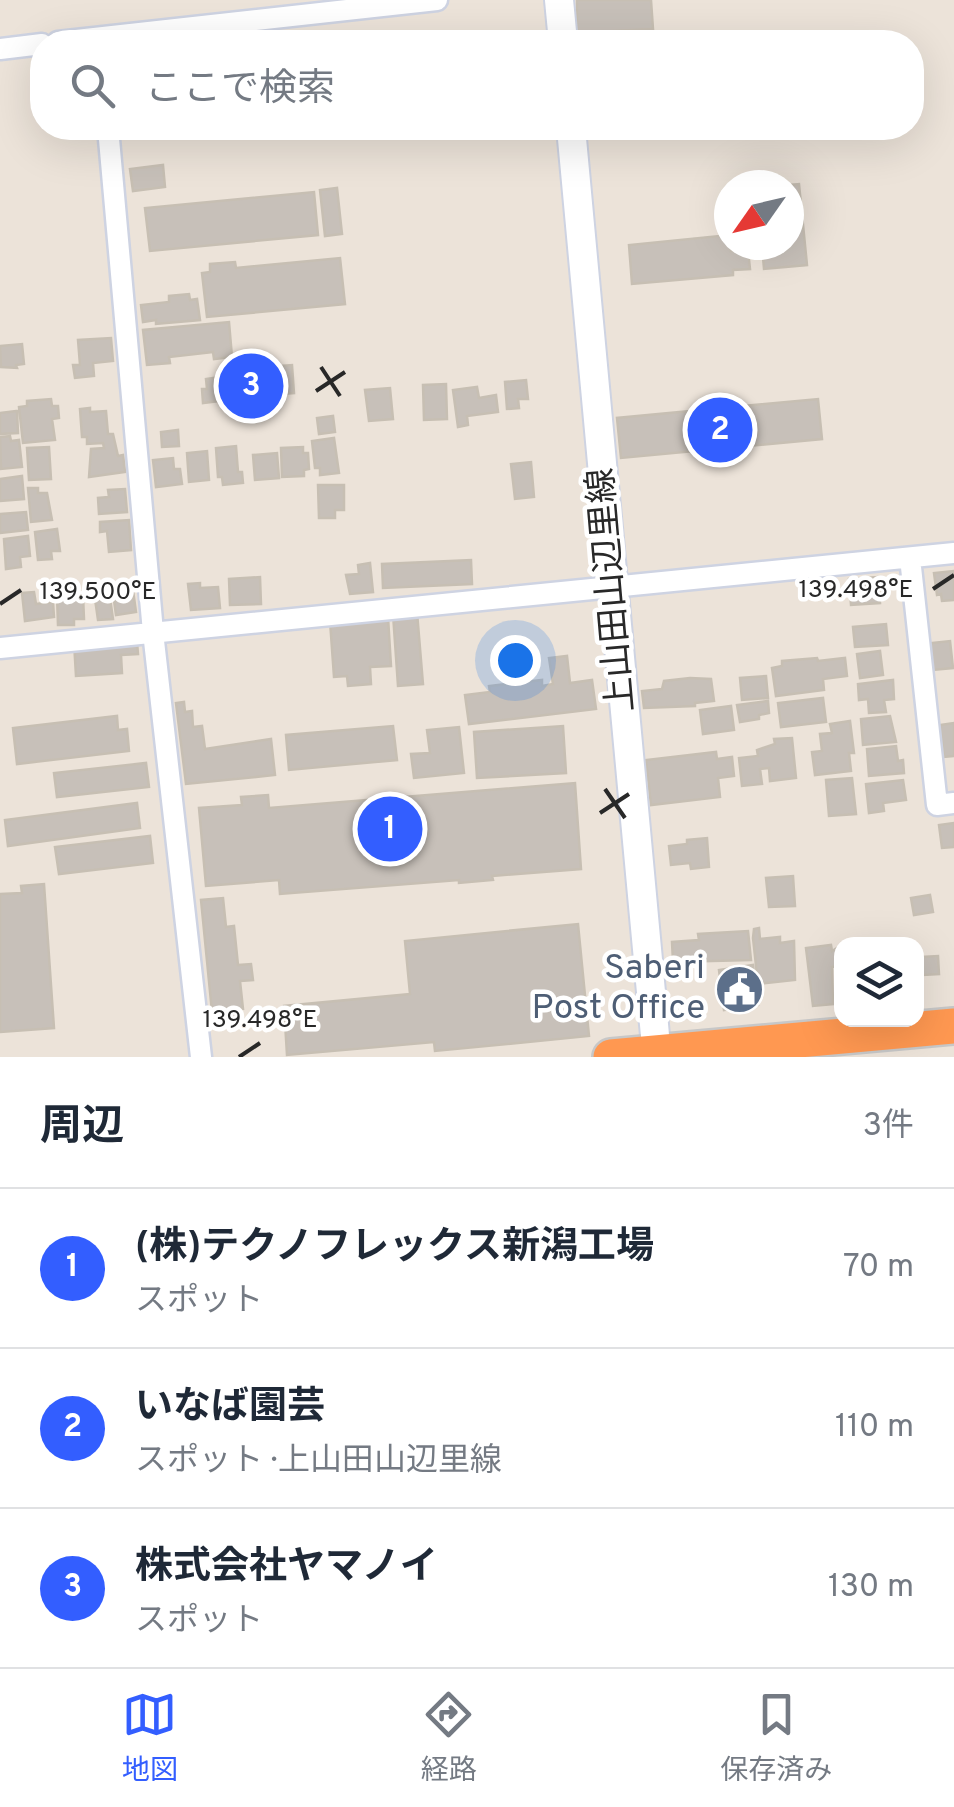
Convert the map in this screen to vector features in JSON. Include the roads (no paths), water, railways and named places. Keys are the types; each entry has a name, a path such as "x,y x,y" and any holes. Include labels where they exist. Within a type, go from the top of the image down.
{"highway":[{"path":"611,1057 872,1045 954,1026"}],"main road":[{"path":"559,0 562,30"},
{"name":"上山田山辺里線","path":"572,140 657,1055"}],"street":[{"path":"166,30 324,6 438,0"},
{"path":"0,49 30,45"},
{"path":"109,140 153,632 201,1057"},
{"path":"0,648 954,553"},
{"path":"910,558 937,805 954,803"}],"place":[{"name":"株式会社ヤマノイ","path":"251,386"},
{"name":"いなば園芸","path":"720,430"},
{"name":"(株)テクノフレックス新潟工場","path":"390,829"},
{"name":"Saberi Post Office","path":"740,989"}]}
